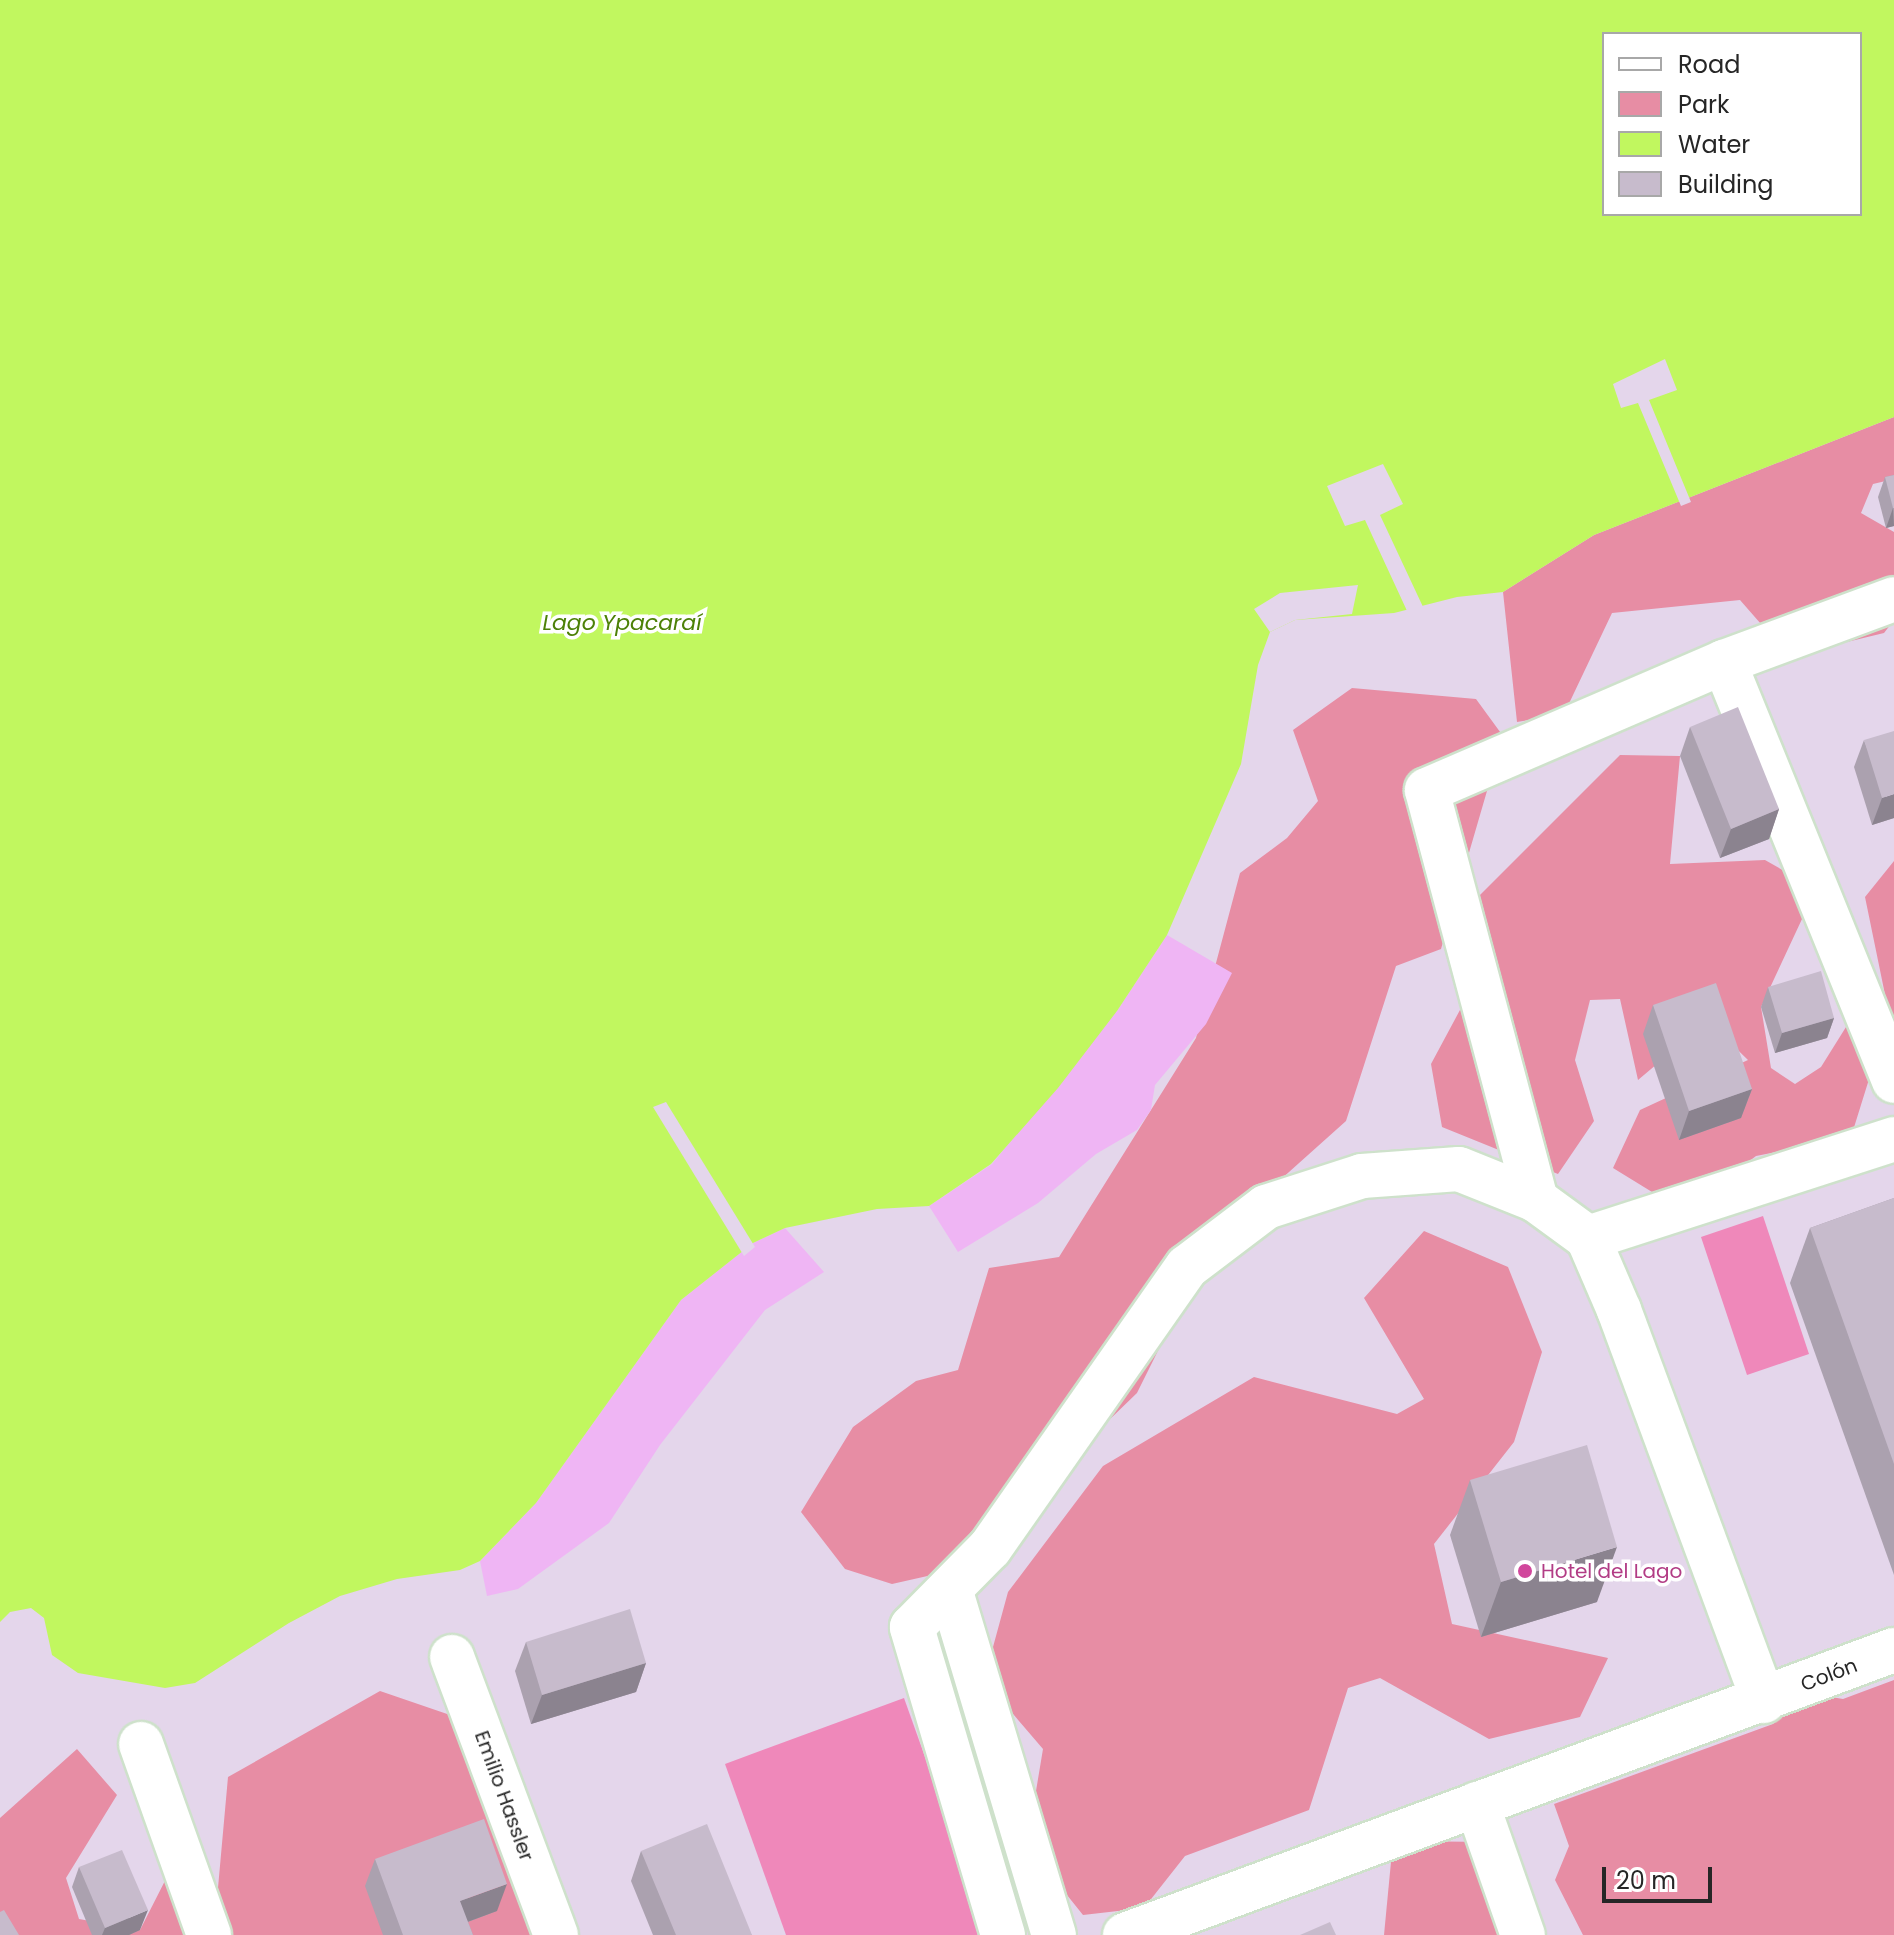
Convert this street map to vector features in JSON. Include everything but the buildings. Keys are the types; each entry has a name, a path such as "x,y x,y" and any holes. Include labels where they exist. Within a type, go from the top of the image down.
{"street":[{"path":"1536,1200 1427,790 1724,662 1894,599"},
{"path":"1724,662 1894,1081"},
{"path":"1588,1238 1894,1139"},
{"path":"1003,1935 912,1627 951,1592 990,1548 1187,1267 1266,1207 1362,1176 1459,1169 1536,1200 1588,1238 1619,1310 1764,1701"},
{"path":"951,1592 1054,1935"},
{"name":"Colón","path":"1125,1935 1764,1701 1894,1650"},
{"name":"Emilio Hassler","path":"452,1657 556,1935"},
{"path":"141,1744 209,1935"},
{"path":"1477,1804 1523,1935"}],"green space":[{"path":"1894,417 1894,479 1873,484 1861,513 1894,532 1894,620 1884,633 1789,656 1740,600 1612,613 1564,714 1517,722 1503,592 1594,535"},
{"path":"1352,688 1476,699 1503,736 1441,949 1396,966 1346,1121 1213,1240 1137,1393 954,1570 892,1584 845,1569 801,1512 853,1427 916,1381 958,1370 989,1268 1059,1257 1196,1038 1240,873 1287,838 1318,801 1293,730"},
{"path":"1620,755 1680,756 1670,864 1765,860 1816,889 1761,1007 1771,1068 1795,1084 1821,1067 1866,995 1889,1014 1865,897 1894,861 1894,1017 1889,1015 1851,1137 1756,1156 1683,1211 1613,1168 1640,1110 1748,1060 1708,1021 1638,1080 1620,999 1590,1000 1575,1060 1594,1121 1558,1174 1442,1127 1431,1064 1475,982 1474,901"},
{"path":"1424,1231 1508,1267 1542,1352 1514,1442 1434,1544 1452,1624 1608,1658 1580,1717 1489,1739 1380,1678 1348,1688 1309,1810 1185,1856 1144,1908 1083,1915 1027,1845 1043,1749 984,1680 1008,1592 1103,1466 1254,1377 1397,1414 1424,1399 1364,1298"},
{"path":"1894,1680 1894,1935 1583,1935 1555,1880 1569,1846 1554,1804 1773,1724 1808,1693 1843,1699"},
{"path":"380,1691 453,1716 560,1935 0,1935 0,1818 77,1749 117,1795 66,1878 79,1919 140,1930 172,1867 215,1921 228,1777"},
{"path":"1393,1841 1490,1842 1542,1935 1384,1935"}],"sand":[{"path":"1167,935 1232,973 1206,1024 1155,1085 1151,1110 1137,1130 1096,1154 1038,1203 958,1252 929,1206 992,1164 1117,1011"},
{"path":"785,1228 824,1272 765,1310 660,1445 609,1523 518,1589 487,1596 480,1561 536,1503 681,1300 753,1243"}],"shaded area":[{"path":"1763,1216 1809,1354 1747,1375 1701,1237"},
{"path":"904,1698 987,1931 977,1935 786,1935 725,1764"}],"water":[{"name":"Lago Ypacaraí","path":"0,0 1894,0 1894,417 1594,535 1503,592 1457,597 1394,613 1295,620 1270,632 1258,665 1241,764 1167,935 1117,1011 1058,1088 991,1164 929,1206 877,1209 785,1228 753,1243 681,1300 536,1503 480,1561 460,1570 397,1579 340,1596 289,1623 195,1683 165,1688 78,1673 52,1655 44,1618 31,1608 10,1612 0,1622"}],"pier":[{"path":"1665,359 1677,390 1649,400 1691,502 1681,506 1638,403 1621,408 1613,384"},
{"path":"1383,464 1403,504 1380,515 1424,609 1408,613 1365,520 1345,526 1327,486"},
{"path":"1358,585 1352,614 1295,620 1270,632 1254,609 1280,593"},
{"path":"666,1102 755,1247 744,1256 653,1107"}],"place":[{"name":"Hotel del Lago","path":"1525,1571"}]}
